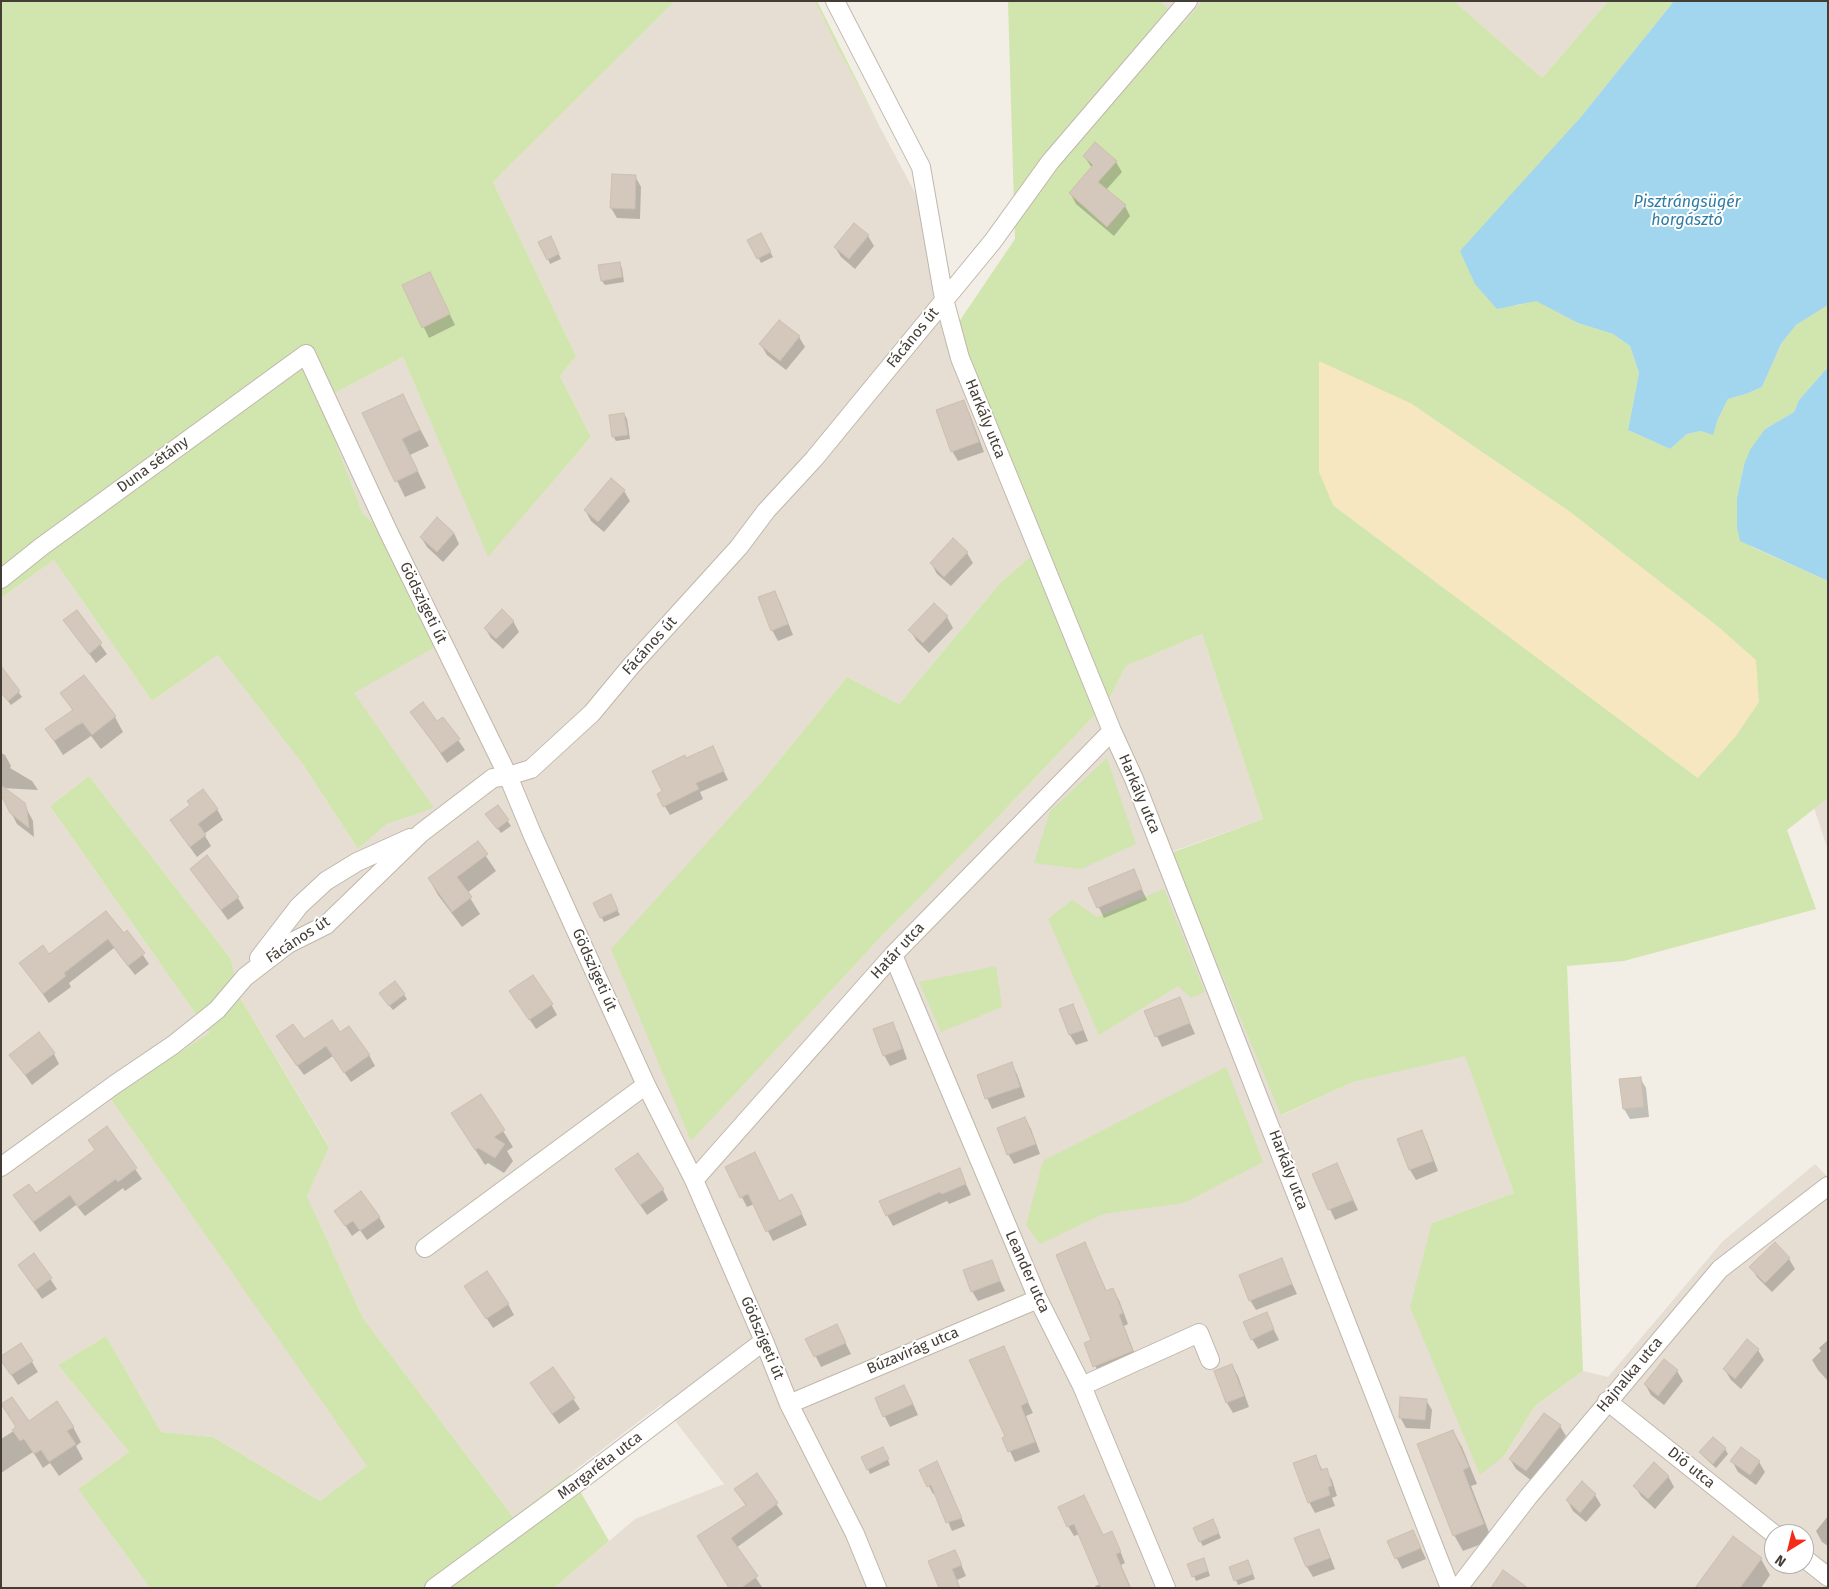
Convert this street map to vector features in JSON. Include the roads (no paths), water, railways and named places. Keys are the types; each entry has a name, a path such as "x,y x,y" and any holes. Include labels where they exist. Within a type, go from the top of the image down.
{"street":[{"name":"Harkály utca","path":"835,1 921,167 944,299 960,358 1156,834 1450,1588"},
{"name":"Fácános út","path":"1,1167 114,1085 173,1046 217,1010 245,977 288,944 326,925 421,833 493,778 508,776 531,769 592,713 631,666 739,547 766,511 814,459 993,241 1050,162 1188,1"},
{"name":"Gödszigeti út","path":"306,354 388,532 508,776 533,836 646,1085 694,1180 764,1341 789,1404 855,1534 877,1588"},
{"name":"Duna sétány","path":"1,579 41,547 306,354"},
{"name":"Határ utca","path":"694,1180 893,955 1112,731"},
{"path":"245,977 299,906 326,881 357,862 421,833"},
{"name":"Leander utca","path":"893,955 1038,1299 1082,1386 1166,1588"},
{"path":"425,1248 646,1085"},
{"name":"Hajnalka utca","path":"1458,1588 1529,1496 1607,1401 1720,1269 1828,1186"},
{"name":"Búzavirág utca","path":"789,1404 1038,1299"},
{"path":"1082,1386 1199,1333 1210,1360"},
{"name":"Margaréta utca","path":"434,1588 581,1480 764,1341"},
{"name":"Dió utca","path":"1607,1401 1764,1526"},
{"path":"1814,1566 1828,1577"}],"water":[{"name":"Pisztrángsügér horgásztó","path":"1674,1 1828,1 1828,305 1796,325 1781,344 1762,387 1728,399 1718,419 1713,435 1701,431 1687,434 1670,449 1628,430 1639,373 1630,346 1613,334 1578,323 1536,301 1497,309 1475,284 1460,251 1580,118"},
{"path":"1828,367 1828,581 1740,541 1737,527 1737,498 1744,465 1750,450 1765,429 1794,412 1799,400"}]}
